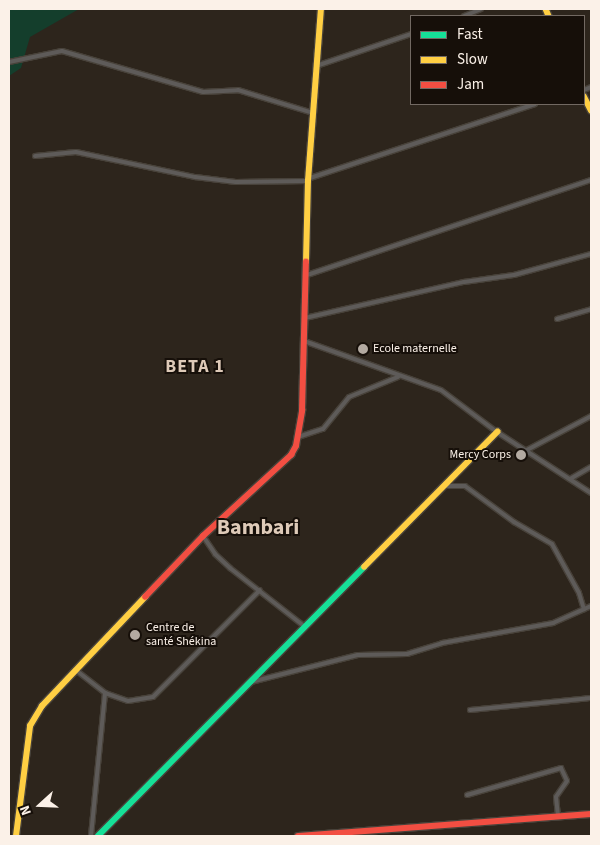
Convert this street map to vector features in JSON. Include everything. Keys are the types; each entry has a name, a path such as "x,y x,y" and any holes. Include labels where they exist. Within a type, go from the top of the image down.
{"street":[{"path":"16,836 30,726 42,706 204,536 291,455 298,436 307,275 309,179 321,9"},
{"path":"466,15 481,9"},
{"path":"316,66 410,34"},
{"path":"9,62 62,51 203,92 238,90 313,113"},
{"path":"585,98 591,110"},
{"path":"35,156 76,152 195,177 236,182 309,179 533,105"},
{"path":"307,275 591,180"},
{"path":"305,318 464,282 514,275 591,254"},
{"path":"557,319 591,309"},
{"path":"304,341 398,377 440,390 496,432 591,493"},
{"path":"298,436 323,429 349,397 398,377"},
{"path":"525,451 591,416"},
{"path":"98,836 304,626 447,486 496,432"},
{"path":"570,479 591,467"},
{"path":"248,683 358,656 407,654 442,643 553,623 589,608 552,544 514,522 465,486 447,486"},
{"path":"204,536 215,554 304,626"},
{"path":"77,671 105,693 128,701 153,697 260,590"},
{"path":"90,836 105,693"},
{"path":"470,710 591,698"},
{"path":"467,795 561,768 567,781 556,797 558,815"},
{"path":"298,836 591,814"}],"green space":[{"path":"9,9 79,9 30,37 21,68 9,76"}],"traffic: fast":[{"path":"98,836 364,567"}],"traffic: slow":[{"path":"306,262 308,181 321,9"},
{"path":"546,9 549,15"},
{"path":"585,98 591,110"},
{"path":"364,567 497,432"},
{"path":"16,836 30,726 42,706 145,597"}],"traffic: jam":[{"path":"145,597 203,536 291,455 296,446 302,411 306,262"},
{"path":"298,836 591,814"}],"place":[{"name":"Ecole maternelle","path":"363,349"},
{"name":"Mercy Corps","path":"521,455"},
{"name":"Centre de santé Shékina","path":"135,635"}],"district":[{"name":"BETA 1","path":"195,367"},
{"name":"Bambari","path":"258,528"}]}
